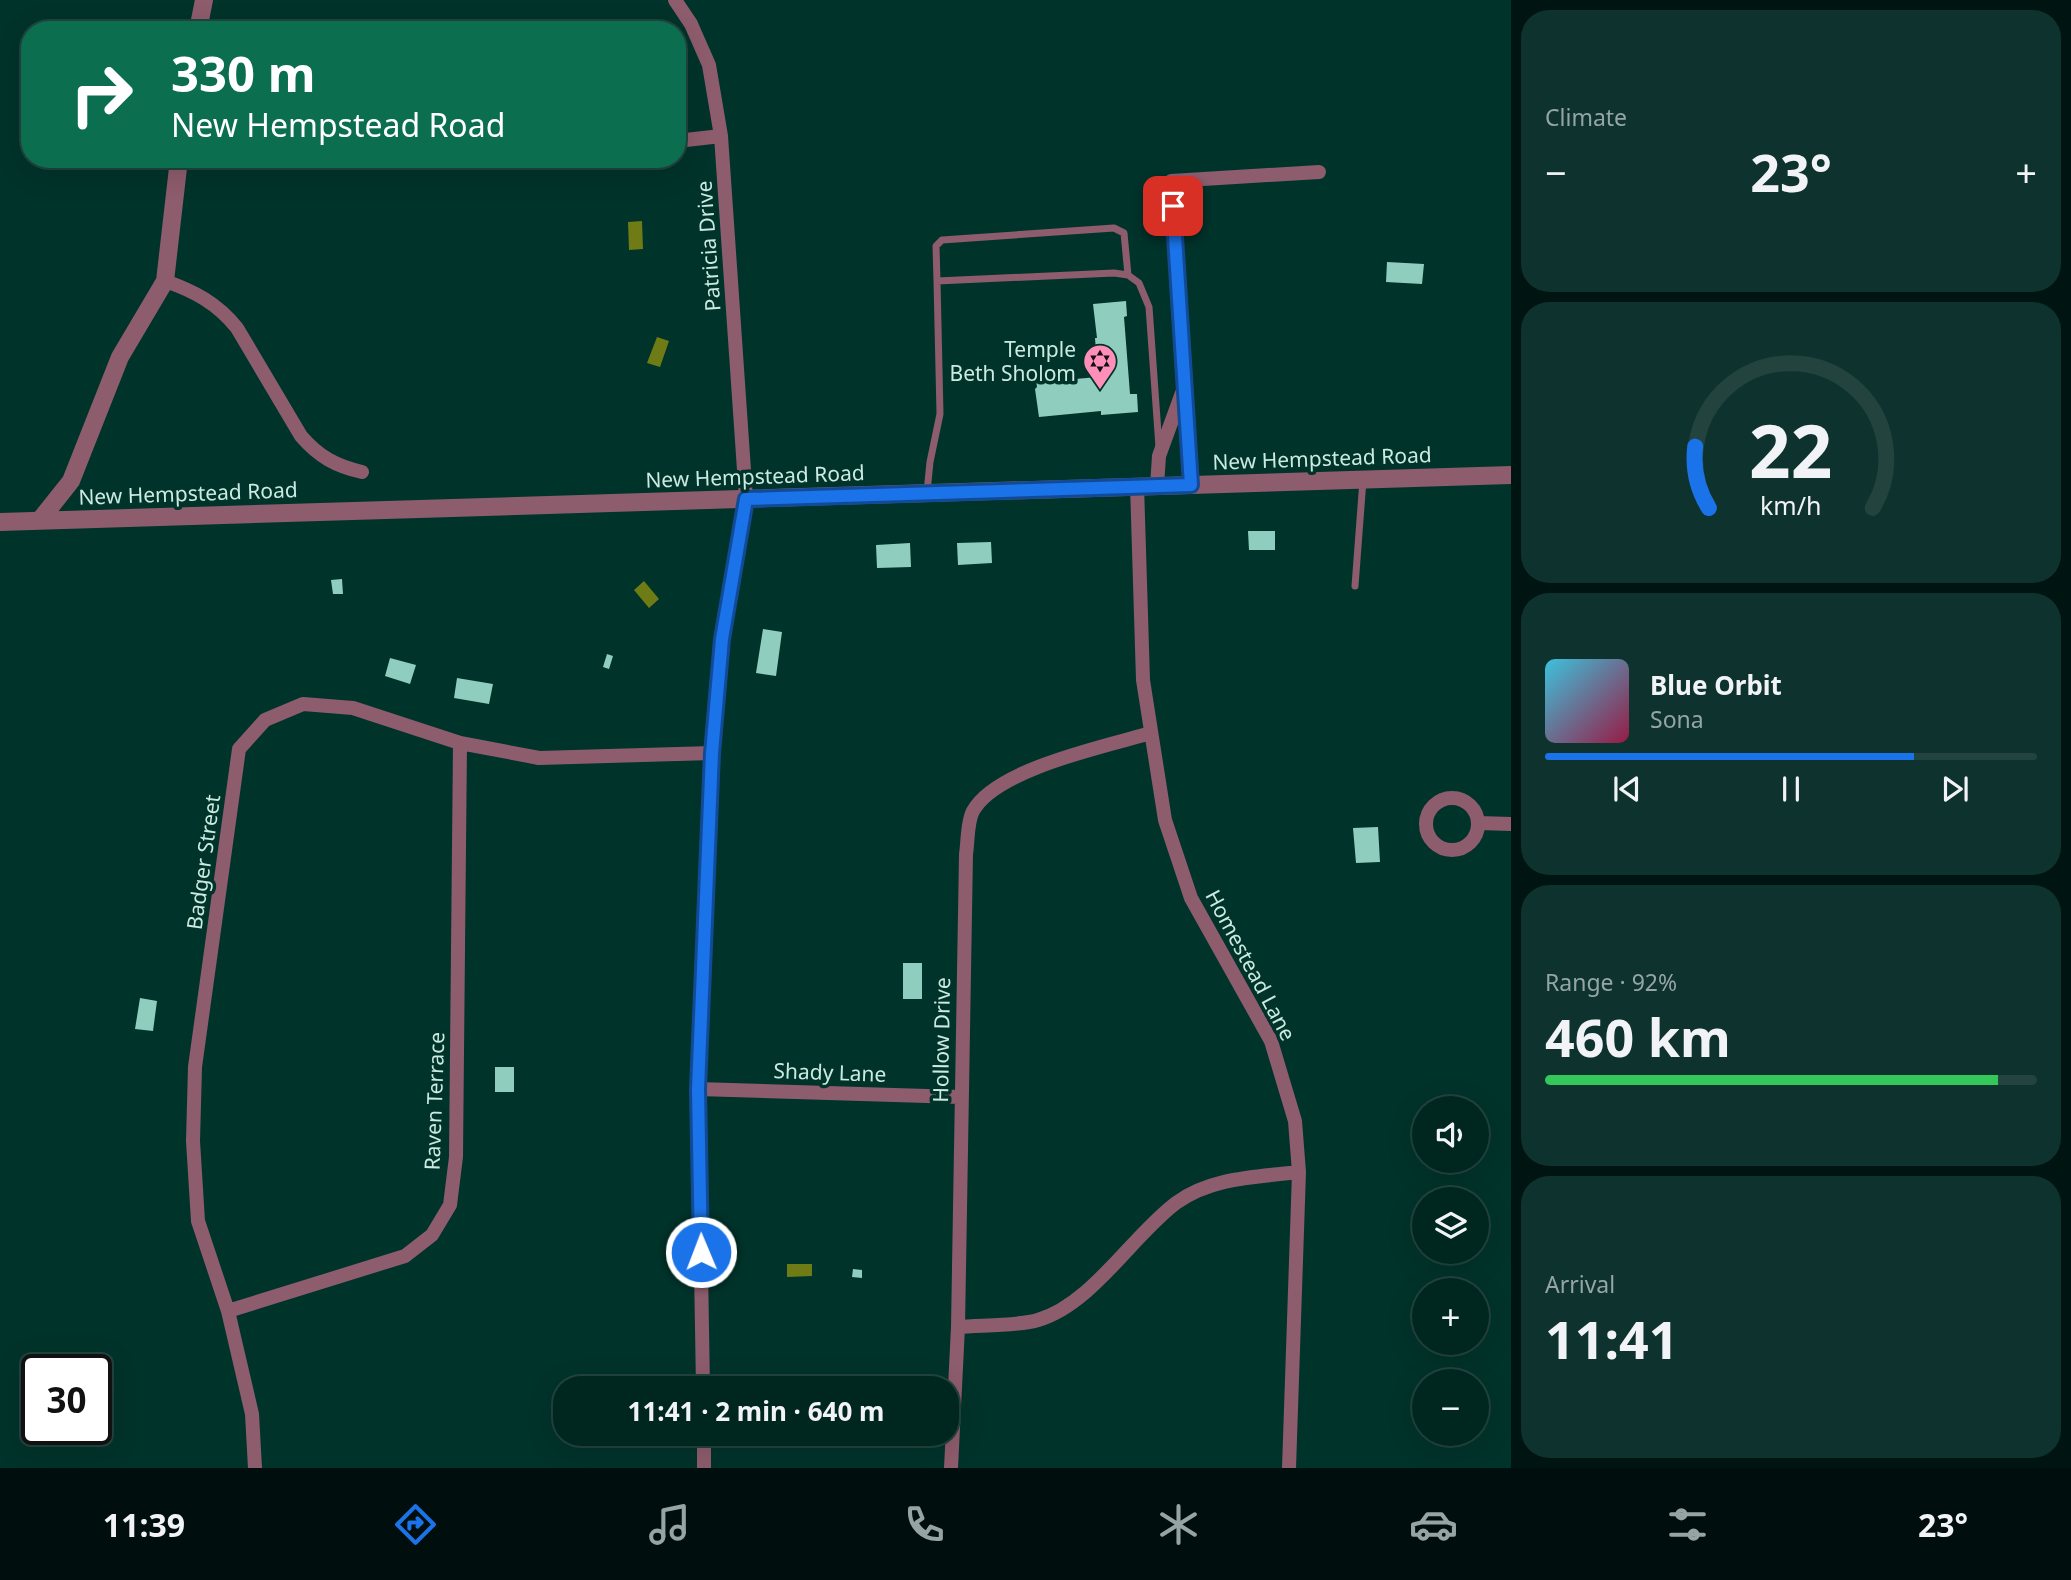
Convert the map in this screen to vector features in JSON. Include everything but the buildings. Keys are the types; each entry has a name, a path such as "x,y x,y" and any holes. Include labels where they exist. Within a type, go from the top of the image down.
{"street":[{"path":"200,21 204,0"},
{"name":"Patricia Drive","path":"675,0 691,24 709,65 721,136 746,499 722,639 712,753 698,1089 703,1376"},
{"path":"686,140 721,136"},
{"path":"40,520 71,481 120,357 165,281 178,168"},
{"path":"1191,485 1171,181 1319,172"},
{"path":"165,281 209,300 226,314 237,328 291,422 306,442 332,464 362,472"},
{"path":"1157,486 1159,456 1185,385"},
{"name":"New Hempstead Road","path":"0,522 1511,475"},
{"name":"Homestead Lane","path":"1137,485 1143,680 1165,820 1191,898 1271,1041 1295,1121 1299,1172 1289,1468"},
{"name":"Badger Street","path":"255,1468 252,1413 228,1311 198,1221 193,1129 195,1067 239,749 265,720 303,704 353,708 460,743 539,758 712,753"},
{"name":"Hollow Drive","path":"951,1468 958,1327 966,854 973,812 1001,783 1045,764 1151,733"},
{"name":"Raven Terrace","path":"228,1311 405,1256 432,1236 450,1205 456,1157 460,743"},
{"path":"1479,822 1511,824"},
{"name":"Shady Lane","path":"698,1089 960,1097"},
{"path":"958,1327 1038,1320 1073,1303 1176,1203 1208,1186 1299,1172"},
{"path":"704,1446 704,1468"}],"lane":[{"path":"927,493 940,414 936,246 943,240 1115,228 1124,233 1128,275"},
{"path":"937,281 1114,273 1128,275 1139,283 1149,307 1159,456"},
{"path":"1355,586 1363,479"}],"shaded area":[{"path":"642,221 643,249 629,250 628,222"},
{"path":"657,337 669,341 660,367 647,363"},
{"path":"644,581 659,599 649,608 634,590"},
{"path":"787,1264 812,1264 812,1276 787,1277"}],"place":[{"name":"Temple Beth Sholom","path":"1100,391"}],"route":[{"path":"701,1252 698,1089 712,753 722,639 746,499 1191,485 1173,206"}]}
